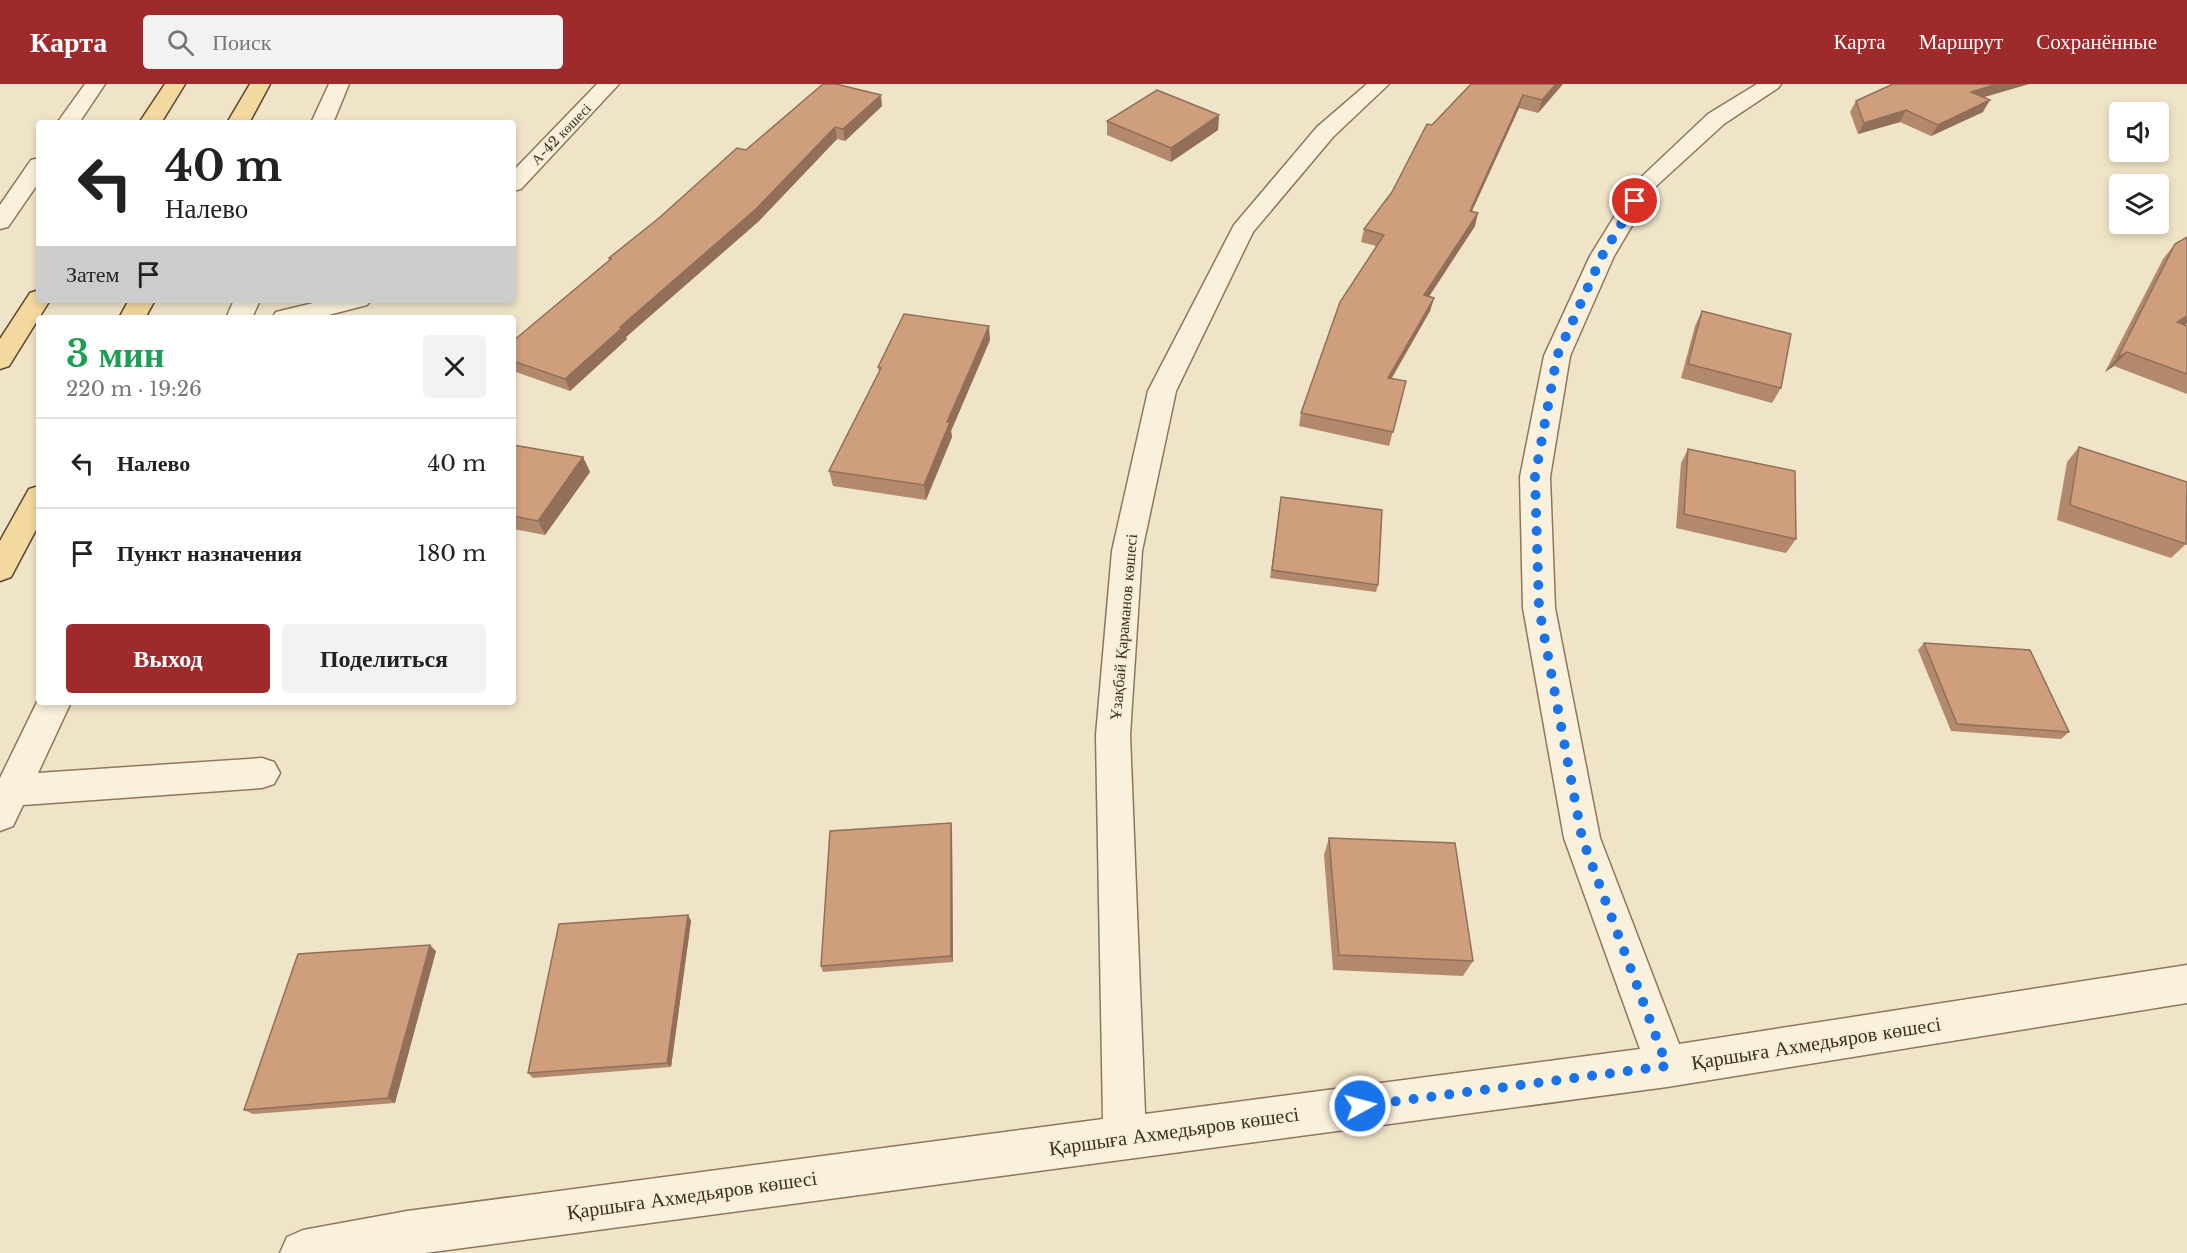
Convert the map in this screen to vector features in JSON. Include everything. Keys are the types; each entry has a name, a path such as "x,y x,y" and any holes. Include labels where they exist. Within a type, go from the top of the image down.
{"main road":[{"path":"152,120 175,84"},
{"path":"240,120 260,84"},
{"path":"0,360 36,303"},
{"path":"0,569 36,502"}],"street":[{"path":"70,120 95,84"},
{"path":"323,120 339,84"},
{"name":"А-42 көшесі","path":"516,181 609,84"},
{"path":"1667,1066 1582,838 1539,608 1535,477 1557,356 1602,256 1646,183 1716,119 1771,84"},
{"name":"Ұзақбай Қараманов көшесі","path":"1125,1137 1113,735 1127,551 1162,391 1242,230 1325,132 1369,86"},
{"path":"0,222 36,169"},
{"path":"297,315 345,303"},
{"path":"6,802 53,705"},
{"path":"6,802 262,773"},
{"name":"Қаршыға Ахмедьяров көшесі","path":"303,1253 407,1233 1667,1066 2187,984"}],"building":[{"path":"823,84 836,84 881,95 843,129 835,127 756,209 620,327 622,328 565,379 516,362 516,338 659,218 737,148 746,150"},
{"path":"1471,84 1556,84 1542,100 1523,95 1470,211 1478,213 1424,295 1434,298 1388,378 1406,381 1393,432 1301,413 1340,302 1384,235 1364,229 1392,192 1427,124 1432,125"},
{"path":"1893,84 1997,84 1971,92 1990,100 1938,125 1906,110 1864,123 1856,101"},
{"path":"1157,90 1219,115 1171,148 1107,121"},
{"path":"2187,237 2187,316 2177,322 2187,326 2187,374 2127,352 2118,357 2175,244"},
{"path":"1702,311 1791,334 1781,388 1688,364"},
{"path":"904,314 989,326 947,422 950,422 924,485 829,471 881,368 878,367"},
{"path":"516,446 583,457 538,521 516,517"},
{"path":"2079,447 2187,482 2186,544 2070,505"},
{"path":"1688,449 1795,471 1796,539 1684,514"},
{"path":"1281,497 1382,510 1378,585 1272,570"},
{"path":"1924,643 2030,650 2069,732 1957,724"},
{"path":"951,823 951,956 821,966 830,831"},
{"path":"1329,838 1455,843 1473,961 1339,955"},
{"path":"688,915 667,1063 528,1073 559,924"},
{"path":"430,945 388,1098 244,1110 298,954"}],"route":[{"path":"1360,1106 1667,1066 1582,838 1539,608 1535,477 1557,356 1602,256 1635,201"}]}
